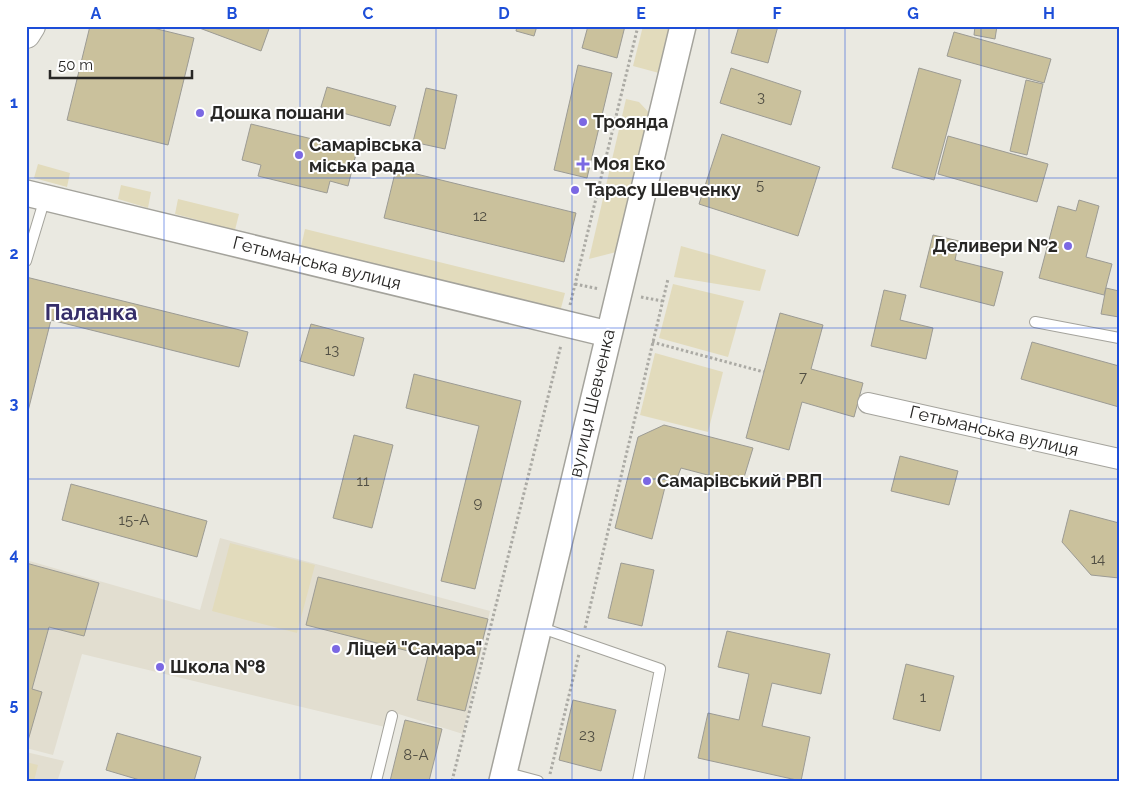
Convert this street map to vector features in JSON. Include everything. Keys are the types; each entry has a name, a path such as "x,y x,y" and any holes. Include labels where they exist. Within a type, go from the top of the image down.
{"highway":[{"path":"26,34 31,26"}],"street":[{"name":"вулиця Шевченка","path":"503,776 683,26"},
{"name":"Гетьманська вулиця","path":"36,195 608,334"},
{"name":"Гетьманська вулиця","path":"868,403 1119,459"}],"lane":[{"path":"26,261 36,195"},
{"path":"1035,322 1119,338"},
{"path":"539,627 660,669 638,781"},
{"path":"376,781 392,716"},
{"path":"503,776 538,781"}],"path":[{"path":"452,781 638,26"},
{"path":"549,781 668,279"},
{"path":"575,284 608,291"},
{"path":"638,296 662,301"},
{"path":"652,342 764,372"}],"shaded area":[{"path":"643,26 670,26 659,73 633,66"},
{"path":"626,99 639,102 653,117 620,251 589,259"},
{"path":"38,164 70,173 67,187 34,178"},
{"path":"121,185 151,192 148,208 118,199"},
{"path":"178,199 239,214 235,230 175,214"},
{"path":"305,229 565,293 560,312 301,247"},
{"path":"681,246 766,270 760,291 674,277"},
{"path":"673,284 744,301 728,357 659,338"},
{"path":"655,353 723,372 708,432 640,415"},
{"name":"Ліцей \"Самара\"","path":"220,538 490,611 463,734 389,711 385,727 82,654 53,755 26,748 26,560 200,610"},
{"path":"230,543 315,565 297,633 212,611"},
{"path":"26,752 64,761 58,779 62,781 26,781"},
{"path":"26,762 38,765 34,781 26,781"}],"building":[{"path":"90,26 145,26 194,38 168,145 67,120"},
{"path":"194,26 270,26 261,51"},
{"path":"517,26 537,26 534,36 516,31"},
{"path":"588,26 625,26 617,58 582,48"},
{"path":"739,26 778,26 768,63 731,53"},
{"path":"975,26 997,26 995,39 974,35"},
{"path":"954,32 1051,59 1044,83 947,56"},
{"name":"Троянда","path":"578,65 612,73 587,178 554,170"},
{"path":"731,68 801,91 791,125 720,103"},
{"path":"919,68 961,80 934,180 892,168"},
{"path":"1026,80 1043,84 1027,155 1010,151"},
{"path":"327,87 396,106 390,126 321,107"},
{"path":"426,88 457,95 445,149 413,142"},
{"name":"Самарівська міська рада","path":"251,124 357,150 348,186 330,181 327,193 258,176 261,165 242,160"},
{"path":"722,134 820,167 798,236 699,204"},
{"path":"948,136 1048,164 1037,202 938,174"},
{"path":"396,169 576,213 564,262 384,218"},
{"name":"Деливери №2","path":"1079,200 1099,206 1086,257 1112,264 1104,295 1039,278 1058,206 1076,211"},
{"path":"933,235 959,241 955,260 1003,272 994,306 920,287"},
{"path":"26,277 248,332 239,367 51,320 26,419"},
{"path":"1106,288 1119,291 1119,317 1101,314"},
{"path":"884,290 906,295 900,320 933,328 926,359 871,346"},
{"path":"780,313 823,325 811,369 863,383 854,417 802,402 789,450 746,438"},
{"path":"311,324 364,338 354,376 300,361"},
{"path":"1032,342 1119,366 1119,407 1021,379"},
{"path":"414,374 521,401 475,589 441,581 479,426 406,408"},
{"name":"Самарівський РВП","path":"664,425 753,448 742,484 681,468 677,478 668,475 652,539 615,528 638,437"},
{"path":"354,435 393,445 372,528 333,518"},
{"path":"900,456 958,471 949,505 891,491"},
{"path":"71,484 207,521 197,557 62,520"},
{"path":"1070,510 1119,523 1119,578 1091,575 1062,542"},
{"path":"26,563 99,583 84,636 49,627 32,689 42,692 27,744"},
{"path":"621,563 654,570 642,626 608,618"},
{"path":"318,577 488,619 465,711 417,700 428,656 306,625"},
{"path":"727,631 830,654 821,694 772,683 762,726 810,737 801,781 698,758 708,713 739,720 749,674 718,667"},
{"path":"906,664 954,676 940,731 893,719"},
{"path":"573,700 616,710 601,771 559,760"},
{"path":"405,720 442,729 429,781 390,781"},
{"path":"117,733 201,757 194,781 143,781 106,770"}],"place":[{"name":"Дошка пошани","path":"200,113"},
{"name":"Троянда","path":"583,122"},
{"name":"Самарівська міська рада","path":"299,155"},
{"name":"Моя Еко","path":"583,164"},
{"name":"Тарасу Шевченку","path":"575,190"},
{"name":"Деливери №2","path":"1068,246"},
{"name":"Самарівський РВП","path":"647,481"},
{"name":"Ліцей \"Самара\"","path":"336,649"},
{"name":"Школа №8","path":"160,667"}],"district":[{"name":"Паланка","path":"91,312"}]}
